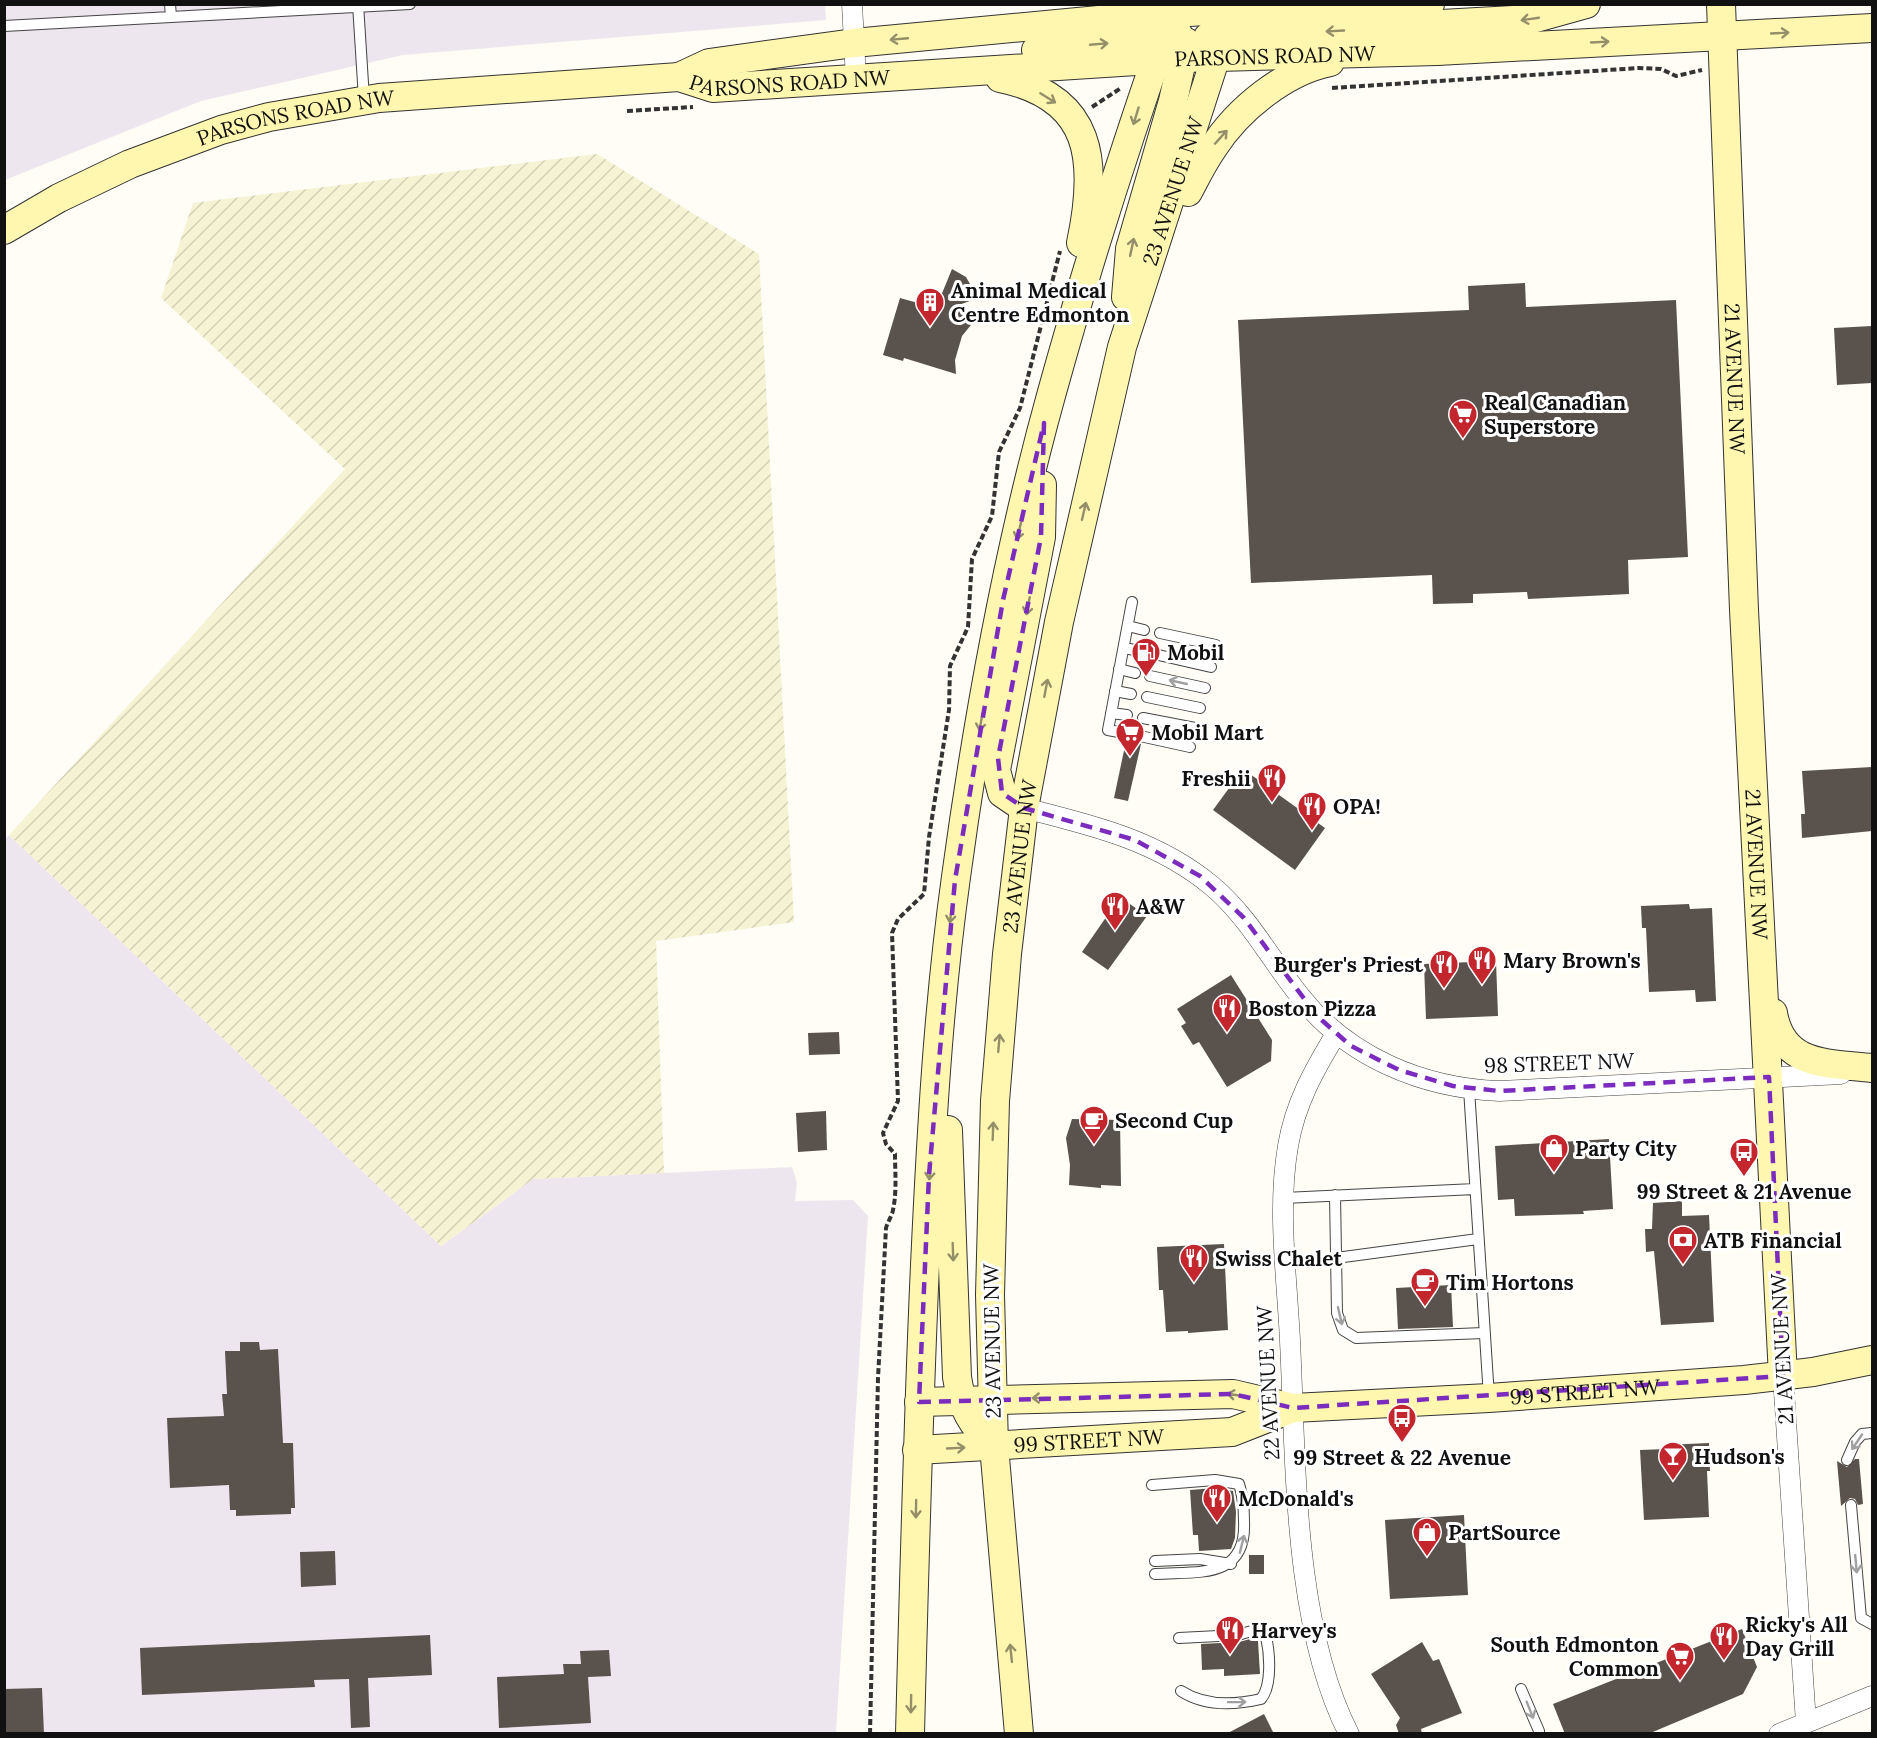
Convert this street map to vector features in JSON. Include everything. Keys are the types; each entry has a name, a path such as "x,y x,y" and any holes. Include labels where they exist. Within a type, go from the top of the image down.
{"main road":[{"path":"957,33 1059,17 1092,4"},
{"name":"PARSONS ROAD NW","path":"679,77 713,88 932,76 1196,29 1430,4"},
{"path":"866,78 937,59 1196,29 1506,21 1560,13 1586,4"},
{"name":"21 AVENUE NW","path":"1721,4 1744,610 1783,1376"},
{"name":"PARSONS ROAD NW","path":"4,230 58,198 175,147 269,117 364,100 679,77 709,63 854,43 957,33 1196,29 1437,51 1872,28"},
{"path":"1122,347 1130,249 1196,29"},
{"path":"910,1734 917,1450 929,1175 943,984 972,767 1003,600 1052,392 1196,29"},
{"name":"23 AVENUE NW","path":"1019,1734 992,1399 991,1198 994,1101 1007,954 1024,808 1066,588 1122,347 1143,280 1196,29"},
{"path":"1143,280 1213,146 1254,102 1284,80 1323,63 1437,51"},
{"path":"932,76 998,77 1030,87 1066,111 1085,140 1090,164 1088,211 1054,360 1052,392"},
{"path":"1024,808 1002,794 996,770 1041,537 1044,423"},
{"path":"1762,946 1774,1019 1783,1043 1796,1053 1815,1061 1872,1070"},
{"path":"943,984 957,1377 960,1400 982,1435 994,1446"},
{"name":"99 STREET NW","path":"919,1401 1233,1394 1293,1408 1489,1398 1783,1376 1872,1360"},
{"name":"99 STREET NW","path":"917,1450 1232,1431 1293,1408"}],"street":[{"path":"852,4 854,43 866,78"},
{"name":"98 STREET NW","path":"1024,808 1118,833 1160,852 1200,876 1244,918 1300,996 1336,1034 1366,1055 1399,1070 1469,1089 1509,1091 1872,1070"},
{"name":"22 AVENUE NW","path":"1336,1034 1302,1096 1288,1145 1284,1198 1301,1534 1315,1631 1328,1686 1348,1734"},
{"name":"21 AVENUE NW","path":"1783,1376 1806,1723"},
{"path":"1779,1734 1872,1696"}],"lane":[{"path":"170,4 171,17"},
{"path":"4,26 171,17 258,9 410,4"},
{"path":"358,6 364,100"},
{"path":"1124,733 1108,730 1132,603"},
{"path":"1128,626 1144,630"},
{"path":"1161,633 1216,645"},
{"path":"1124,648 1140,651"},
{"path":"1154,654 1211,667"},
{"path":"1119,669 1135,673"},
{"path":"1150,676 1205,688"},
{"path":"1115,691 1131,694"},
{"path":"1147,697 1200,708"},
{"path":"1111,712 1127,715"},
{"path":"1143,718 1196,728"},
{"path":"1140,736 1190,747"},
{"path":"1469,1089 1489,1398"},
{"path":"1284,1198 1475,1189"},
{"path":"1335,1195 1337,1313 1343,1330 1356,1338 1484,1333"},
{"path":"1336,1258 1478,1239"},
{"path":"1847,1460 1855,1442 1862,1434 1872,1433"},
{"path":"1152,1485 1215,1480 1239,1484 1243,1495 1244,1545 1231,1564 1206,1571 1155,1574"},
{"path":"1851,1505 1861,1618 1872,1624"},
{"path":"1155,1561 1200,1559 1231,1564"},
{"path":"1179,1638 1238,1635 1256,1630 1266,1637 1268,1645 1267,1688 1261,1699 1207,1702 1194,1700 1181,1691"},
{"path":"1521,1689 1539,1731"}],"path":[{"path":"1323,89 1639,68 1661,69 1676,76 1686,73"},
{"path":"1089,109 1126,85"},
{"path":"870,1734 871,1690"}],"highlighted area":[{"path":"1044,423 1041,537 998,758 1002,793 1024,808 1135,840 1200,876 1244,918 1317,1016 1351,1046 1399,1070 1453,1086 1499,1091 1769,1077 1783,1376 1293,1408 1233,1394 919,1402 929,1175 955,880 1003,600"}],"shaded area":[{"path":"5,5 825,5 826,20 403,55 201,101 5,180"},
{"path":"597,154 759,254 794,922 656,941 664,1173 533,1179 441,1246 9,835 345,469 161,298 193,203"},
{"path":"9,835 441,1246 533,1179 792,1167 797,1183 795,1201 853,1200 868,1216 836,1733 5,1733 4,840"}],"building":[{"name":"Animal Medical Centre Edmonton","path":"952,269 966,277 978,298 956,306 975,320 962,336 955,360 956,374 904,358 903,361 883,355 900,298 936,308"},
{"name":"Real Canadian Superstore","path":"1525,283 1526,307 1676,300 1688,557 1628,560 1629,594 1528,599 1527,592 1473,594 1473,603 1433,604 1432,575 1251,583 1238,320 1469,310 1468,286"},
{"path":"1872,326 1872,383 1837,385 1834,328"},
{"path":"1126,741 1141,744 1128,801 1114,798"},
{"path":"1872,767 1872,831 1802,838 1801,814 1805,814 1802,771"},
{"path":"1243,769 1325,828 1295,870 1213,810"},
{"name":"A&W","path":"1120,897 1147,916 1108,970 1082,952"},
{"path":"1689,904 1690,909 1712,908 1716,1001 1696,1002 1695,990 1649,992 1646,928 1642,928 1641,906"},
{"path":"1496,961 1498,1016 1426,1019 1424,964"},
{"name":"Boston Pizza","path":"1231,975 1272,1040 1271,1061 1227,1087 1199,1042 1193,1045 1181,1026 1186,1023 1177,1009"},
{"path":"839,1032 840,1054 809,1055 808,1033"},
{"path":"826,1111 827,1150 798,1152 796,1113"},
{"name":"Second Cup","path":"1072,1119 1120,1120 1121,1186 1101,1185 1101,1188 1069,1185 1070,1165 1066,1138"},
{"name":"Party City","path":"1609,1139 1613,1209 1583,1211 1584,1214 1515,1216 1514,1199 1498,1200 1495,1146"},
{"name":"ATB Financial","path":"1682,1201 1682,1216 1709,1215 1714,1322 1661,1325 1654,1251 1646,1252 1645,1229 1652,1229 1653,1203"},
{"name":"Swiss Chalet","path":"1224,1244 1228,1330 1166,1332 1163,1290 1159,1290 1157,1247"},
{"name":"Tim Hortons","path":"1451,1285 1453,1327 1398,1329 1396,1288"},
{"path":"240,1342 259,1342 260,1350 278,1349 283,1443 293,1443 295,1508 291,1508 291,1514 236,1516 236,1510 230,1510 229,1485 170,1488 167,1418 224,1416 222,1394 227,1394 225,1351 240,1351"},
{"name":"Hudson's","path":"1709,1443 1710,1471 1707,1471 1709,1517 1644,1520 1640,1450 1666,1449 1665,1445"},
{"path":"1855,1459 1859,1459 1863,1504 1858,1505 1855,1499 1850,1498 1841,1506 1837,1461 1847,1467"},
{"name":"McDonald's","path":"1215,1488 1233,1491 1236,1512 1235,1538 1231,1549 1199,1551 1198,1535 1193,1535 1190,1490"},
{"name":"PartSource","path":"1464,1515 1468,1595 1390,1599 1385,1520"},
{"path":"335,1551 336,1585 301,1587 300,1552"},
{"path":"1249,1555 1264,1555 1264,1574 1249,1574"},
{"name":"South Edmonton Common","path":"1742,1629 1757,1667 1743,1694 1648,1734 1565,1734 1553,1704"},
{"path":"430,1635 432,1675 368,1678 370,1727 351,1728 349,1679 314,1680 315,1687 142,1695 140,1648"},
{"name":"Harvey's","path":"1254,1638 1258,1641 1260,1674 1224,1676 1224,1669 1202,1670 1201,1644 1239,1642"},
{"path":"1422,1642 1433,1661 1439,1659 1462,1713 1421,1729 1422,1734 1399,1734 1396,1725 1400,1718 1371,1674"},
{"path":"609,1650 611,1676 588,1677 591,1723 499,1728 497,1677 564,1674 563,1664 581,1664 580,1651"},
{"path":"42,1688 44,1734 4,1734 4,1689"},
{"path":"1264,1714 1274,1734 1226,1734"}],"place":[{"name":"Animal Medical Centre Edmonton","path":"930,328"},
{"name":"Real Canadian Superstore","path":"1463,440"},
{"name":"Mobil","path":"1146,678"},
{"name":"Mobil Mart","path":"1130,758"},
{"name":"Freshii","path":"1272,804"},
{"name":"OPA!","path":"1312,832"},
{"name":"A&W","path":"1115,932"},
{"name":"Mary Brown's","path":"1482,986"},
{"name":"Burger's Priest","path":"1444,990"},
{"name":"Boston Pizza","path":"1227,1034"},
{"name":"Second Cup","path":"1094,1146"},
{"name":"Party City","path":"1554,1174"},
{"name":"99 Street & 21 Avenue","path":"1744,1178"},
{"name":"ATB Financial","path":"1683,1266"},
{"name":"Swiss Chalet","path":"1194,1284"},
{"name":"Tim Hortons","path":"1425,1308"},
{"name":"99 Street & 22 Avenue","path":"1402,1444"},
{"name":"Hudson's","path":"1673,1482"},
{"name":"McDonald's","path":"1217,1524"},
{"name":"PartSource","path":"1427,1558"},
{"name":"Harvey's","path":"1230,1656"},
{"name":"Ricky's All Day Grill","path":"1724,1662"},
{"name":"South Edmonton Common","path":"1680,1682"}]}
